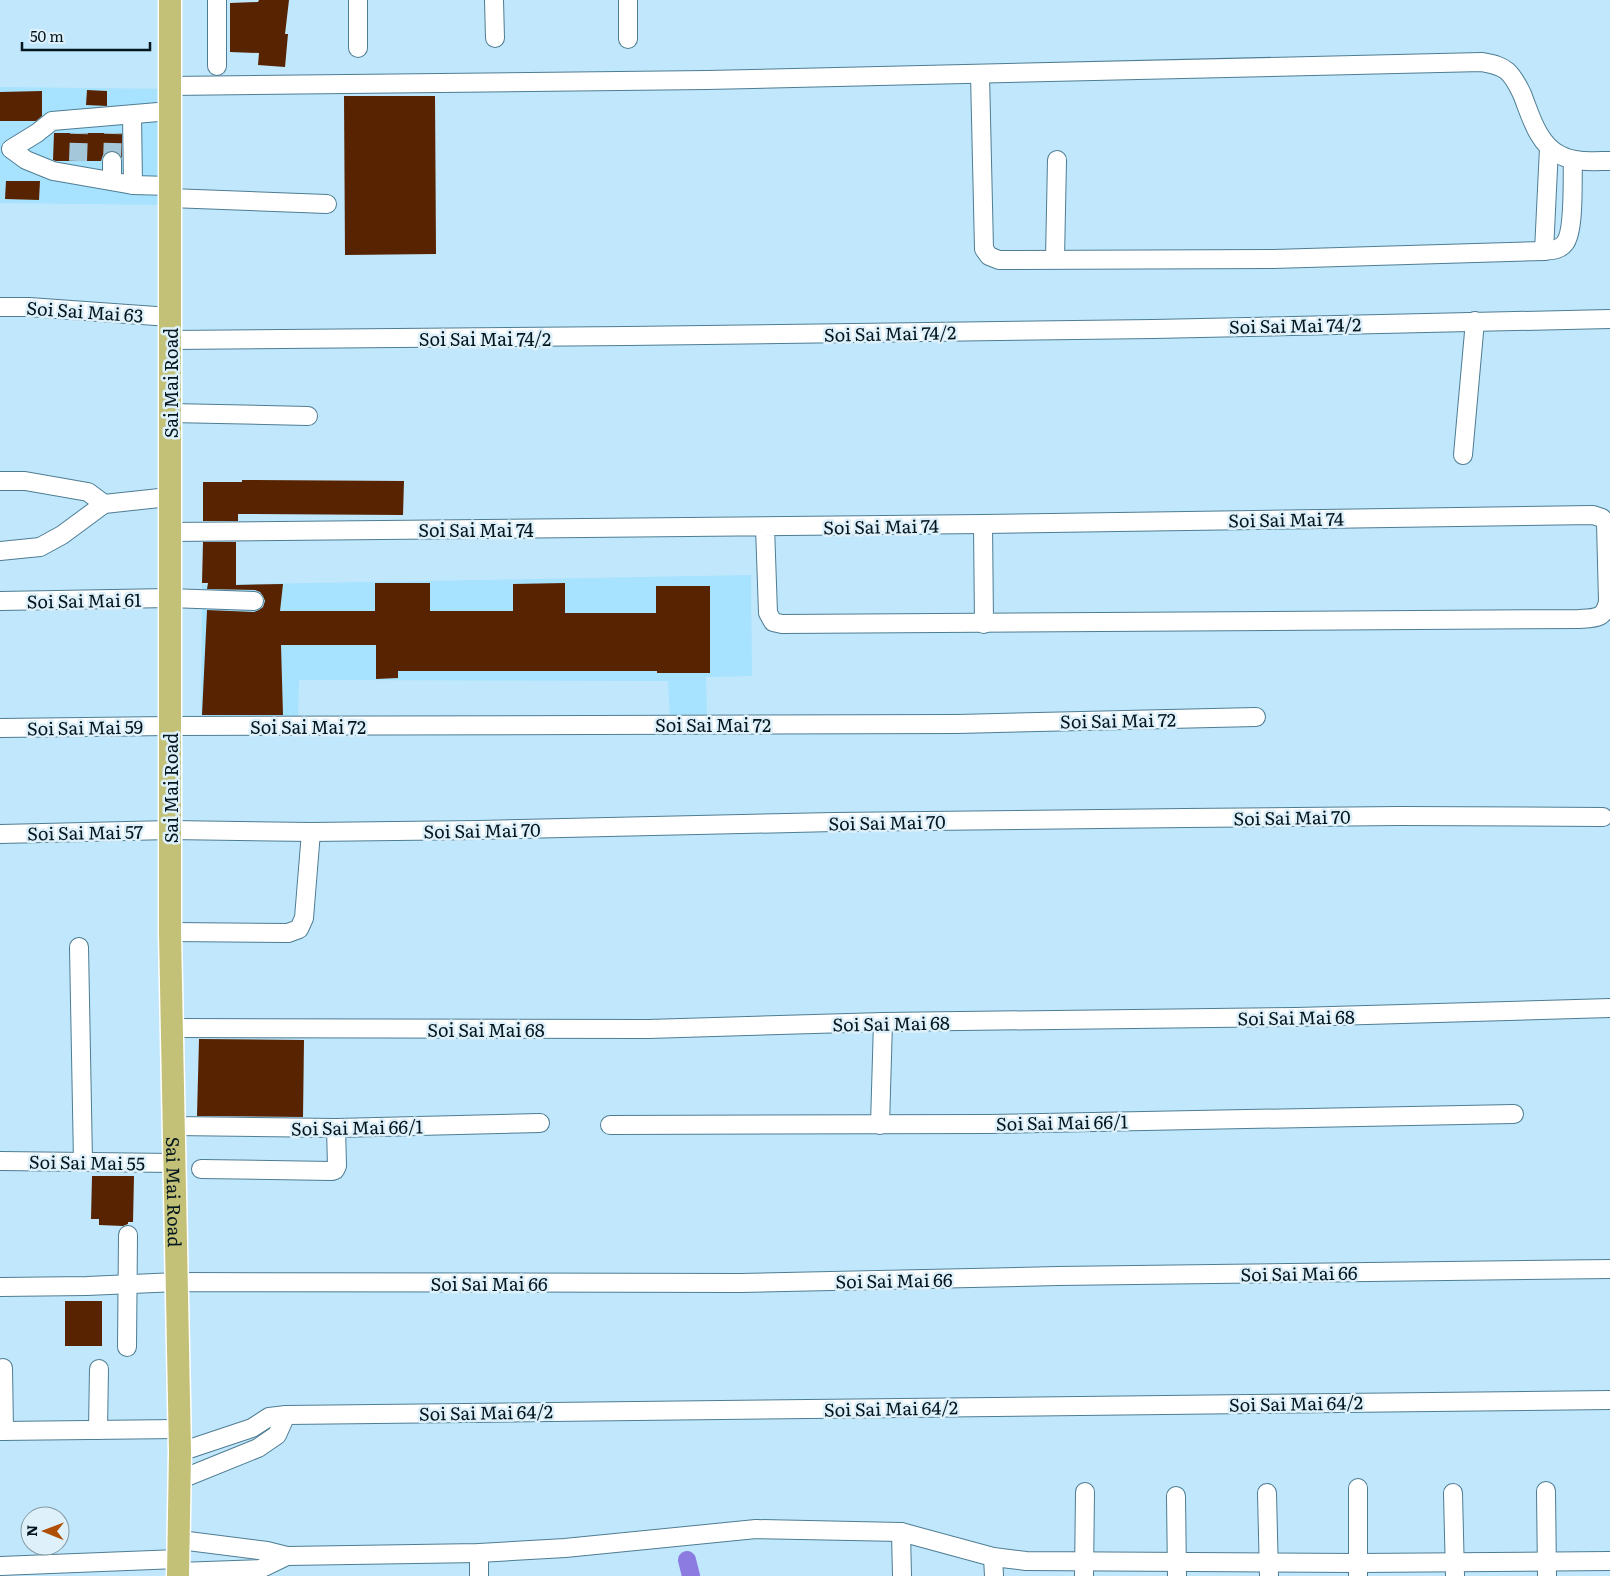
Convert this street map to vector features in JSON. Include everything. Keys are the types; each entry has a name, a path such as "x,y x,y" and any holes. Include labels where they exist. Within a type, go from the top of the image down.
{"main road":[{"name":"Sai Mai Road","path":"170,0 170,932 180,1452 179,1562"}],"street":[{"path":"217,0 217,66"},
{"path":"358,0 358,48"},
{"path":"494,0 495,38"},
{"path":"628,0 628,38"},
{"path":"170,86 717,80 1482,62 1496,65 1508,71 1517,83 1539,133 1549,148 1573,160 1610,161"},
{"path":"980,74 984,249 989,256 999,260 1273,259 1544,251 1558,248 1566,242 1569,233 1572,220 1573,160"},
{"path":"6,147 37,133 52,121 79,126 113,125 132,115 170,111"},
{"path":"132,115 133,185"},
{"path":"6,147 26,160 53,171 78,168 112,182 170,192 327,204"},
{"path":"1544,251 1549,148"},
{"path":"1055,259 1057,160"},
{"path":"112,161 112,182"},
{"name":"Soi Sai Mai 63","path":"0,307 29,307 170,317"},
{"name":"Soi Sai Mai 74/2","path":"170,340 1143,329 1610,318"},
{"path":"1463,455 1475,321"},
{"path":"170,413 308,416"},
{"path":"0,481 25,481 88,492 104,504"},
{"path":"0,551 40,547 62,535 104,504 169,498"},
{"name":"Soi Sai Mai 74","path":"169,532 766,527 1593,515 1602,518 1606,523 1608,601 1606,610 1602,615 1594,618 984,624"},
{"path":"766,527 768,613 773,622 782,624 984,624 983,524"},
{"name":"Soi Sai Mai 61","path":"0,601 169,598 254,601"},
{"name":"Soi Sai Mai 72","path":"170,726 957,724 1256,717"},
{"name":"Soi Sai Mai 59","path":"0,728 170,726"},
{"name":"Soi Sai Mai 70","path":"170,830 311,832 1137,819 1604,816"},
{"name":"Soi Sai Mai 57","path":"0,834 170,830"},
{"path":"170,932 288,933 298,928 304,918 311,832"},
{"path":"79,947 83,1162"},
{"name":"Soi Sai Mai 68","path":"172,1028 648,1029 883,1022 1296,1017 1610,1008"},
{"path":"880,1125 883,1022"},
{"name":"Soi Sai Mai 66/1","path":"610,1125 880,1125 1514,1114"},
{"name":"Soi Sai Mai 66/1","path":"174,1126 336,1128 540,1123"},
{"path":"200,1169 335,1170 337,1166 336,1128"},
{"name":"Soi Sai Mai 55","path":"0,1162 175,1163"},
{"path":"127,1347 128,1235"},
{"name":"Soi Sai Mai 66","path":"0,1287 177,1282 741,1283 1058,1276 1610,1269"},
{"path":"4,1368 2,1431 179,1429"},
{"path":"98,1430 99,1368"},
{"name":"Soi Sai Mai 64/2","path":"180,1452 252,1428 269,1417 286,1415 1610,1400"},
{"path":"179,1480 258,1448 278,1435 286,1415"},
{"path":"1358,1488 1358,1570"},
{"path":"1546,1491 1546,1569"},
{"path":"1083,1569 1085,1492"},
{"path":"1267,1493 1269,1569"},
{"path":"1453,1493 1455,1569"},
{"path":"1176,1496 1177,1569"},
{"path":"8,1570 179,1562 267,1550 287,1556 479,1553 565,1548 756,1529 901,1532 994,1557 1083,1569 1546,1569 1610,1561"},
{"path":"901,1532 902,1576"},
{"path":"479,1553 479,1576"},
{"path":"179,1562 260,1569 287,1556"},
{"path":"994,1557 994,1576"}],"shaded area":[{"path":"0,87 174,89 172,205 0,203"},
{"path":"751,575 752,676 706,677 707,716 670,717 668,681 299,680 298,719 201,721 202,585"}],"building":[{"path":"259,0 289,0 285,34 288,34 285,67 258,65 259,53 230,52 230,3 258,2"},
{"path":"87,90 107,91 107,106 86,105"},
{"path":"42,91 42,116 36,121 0,121 0,92"},
{"path":"344,96 435,96 436,254 345,255"},
{"path":"54,133 122,133 122,158 118,152 112,150 103,155 101,161 53,160"},
{"path":"6,181 40,181 39,200 5,199"},
{"path":"242,480 404,481 403,515 238,514 238,521 203,521 203,482 242,482"},
{"path":"203,542 236,542 236,585 283,584 280,611 375,611 375,583 430,583 430,611 513,611 513,584 565,583 565,613 656,613 656,586 710,586 710,673 657,673 657,671 398,671 398,678 376,679 376,645 281,645 283,715 202,715 207,610 254,612 263,607 265,601 260,592 255,590 207,589 208,583 202,583"},
{"path":"199,1039 304,1040 303,1117 197,1116"},
{"path":"92,1176 134,1176 133,1222 128,1222 128,1224 123,1226 99,1225 99,1219 91,1219"},
{"path":"65,1301 102,1301 102,1346 65,1346"}],"waterway":[{"path":"687,1560 691,1576"}],"tunnel":[{"path":"78,161 79,133"},
{"path":"112,161 113,133"}]}
